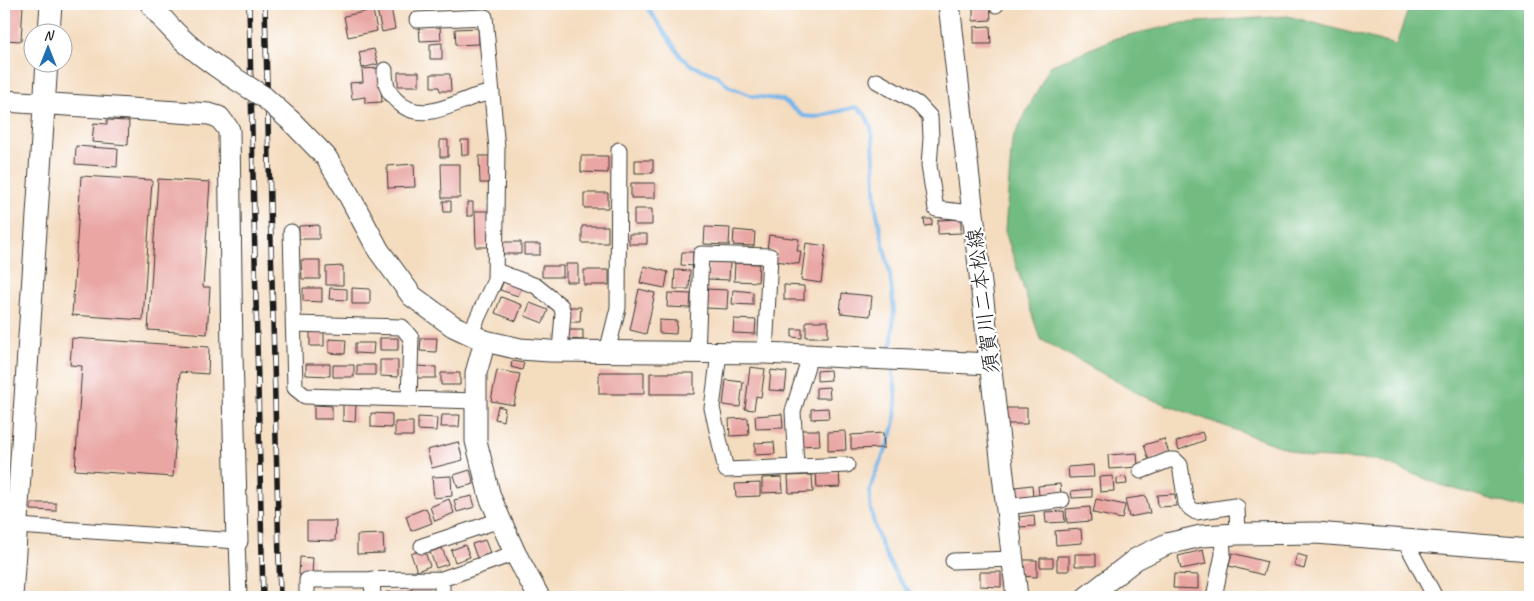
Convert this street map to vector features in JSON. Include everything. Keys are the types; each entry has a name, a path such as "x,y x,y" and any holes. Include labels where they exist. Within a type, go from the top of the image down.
{"street":[{"path":"50,22 51,4"},
{"path":"151,4 178,36 197,53 264,98 291,121 326,157 355,205 379,251 412,296 453,326 477,337 520,349 765,354 990,364"},
{"name":"須賀川二本松線","path":"948,4 1017,597"},
{"path":"416,20 485,18 497,149 496,271 495,280 477,337 476,441 490,497 515,553 539,597"},
{"path":"386,70 386,87 391,96 414,112 429,112 448,108 474,96 492,92"},
{"path":"12,597 47,72"},
{"path":"877,81 918,104 930,117 929,166 936,209 972,213"},
{"path":"4,101 209,114 219,117 229,130 232,355 239,597"},
{"path":"607,352 618,308 619,150"},
{"path":"291,232 295,388 305,396 476,401"},
{"path":"698,354 701,254 770,256 765,354"},
{"path":"496,271 536,286 561,306 563,313 560,351"},
{"path":"294,324 402,327 412,338 409,399"},
{"path":"719,354 712,408 726,470 847,465"},
{"path":"796,467 793,410 810,356"},
{"path":"1141,471 1169,460 1175,460 1180,465 1186,503 1190,508 1196,512 1237,507 1223,554 1214,597"},
{"path":"1007,507 1062,500"},
{"path":"422,546 500,520"},
{"path":"18,526 237,541"},
{"path":"1087,597 1118,571 1153,550 1184,539 1230,534 1316,533 1530,550"},
{"path":"1404,539 1430,594"},
{"path":"307,597 307,580 442,578 515,553"},
{"path":"953,561 1013,559"},
{"path":"442,578 442,597"},
{"path":"372,579 373,597"}],"green space":[{"path":"1410,4 1530,4 1530,510 1444,486 1377,460 1309,457 1145,397 1040,339 1005,231 1012,140 1050,66 1116,38 1183,23 1288,16 1396,45"}],"building":[{"path":"4,4 23,4 21,41 4,40"},
{"path":"973,4 990,4 991,20 973,21"},
{"path":"391,7 395,29 382,32 377,10"},
{"path":"373,10 377,31 348,37 344,16"},
{"path":"440,26 441,40 420,41 419,27"},
{"path":"990,26 991,44 974,44 974,27"},
{"path":"478,28 479,44 456,45 455,29"},
{"path":"442,43 442,59 430,59 430,44"},
{"path":"374,49 378,64 362,68 359,52"},
{"path":"379,68 382,102 365,103 365,97 352,99 350,83 363,82 362,69"},
{"path":"398,72 419,72 419,86 398,86"},
{"path":"431,74 450,74 451,91 440,91 439,87 431,87"},
{"path":"107,120 129,121 128,145 92,142 94,123 107,124"},
{"path":"440,140 448,140 448,157 440,157"},
{"path":"461,140 469,140 469,155 462,155"},
{"path":"76,146 118,149 117,167 75,164"},
{"path":"479,156 491,156 491,183 480,183"},
{"path":"581,156 608,156 608,173 581,172"},
{"path":"635,160 653,160 653,173 635,173"},
{"path":"414,164 415,187 388,188 387,166"},
{"path":"441,164 460,164 460,198 442,198"},
{"path":"81,176 152,180 143,320 72,315"},
{"path":"158,179 210,182 203,287 210,287 207,334 148,330"},
{"path":"631,183 655,183 655,198 631,198"},
{"path":"584,193 608,193 608,208 584,208"},
{"path":"443,201 451,201 451,212 444,212"},
{"path":"467,202 473,202 473,216 467,216"},
{"path":"634,209 652,209 652,225 634,225"},
{"path":"475,211 489,211 489,247 476,247"},
{"path":"924,219 932,219 932,225 925,226"},
{"path":"961,219 961,233 938,234 938,220"},
{"path":"319,225 319,239 299,239 299,226"},
{"path":"582,226 608,226 608,243 582,243"},
{"path":"705,227 730,228 729,245 704,244"},
{"path":"734,230 755,232 754,246 733,245"},
{"path":"629,234 647,234 647,244 629,244"},
{"path":"769,235 799,239 797,251 801,251 799,264 775,261 777,251 767,250"},
{"path":"502,242 521,242 521,254 502,254"},
{"path":"806,243 826,246 821,283 801,280"},
{"path":"524,244 540,244 540,255 524,255"},
{"path":"682,252 693,252 693,266 681,265"},
{"path":"301,260 320,260 320,279 302,279"},
{"path":"708,261 730,262 729,280 707,279"},
{"path":"735,263 759,264 758,282 734,281"},
{"path":"566,264 578,264 578,282 566,282"},
{"path":"343,266 343,285 326,285 326,267"},
{"path":"542,266 563,266 563,277 542,277"},
{"path":"644,266 668,272 665,288 640,283"},
{"path":"584,270 609,270 609,285 584,285"},
{"path":"675,270 690,271 689,289 674,289"},
{"path":"504,280 522,286 518,296 500,290"},
{"path":"784,285 804,286 804,300 784,300"},
{"path":"303,288 322,288 322,302 303,301"},
{"path":"330,288 347,289 347,300 329,299"},
{"path":"352,288 370,289 370,304 352,304"},
{"path":"639,289 655,293 646,334 630,330"},
{"path":"705,289 728,290 727,309 704,308"},
{"path":"733,290 753,292 753,305 732,304"},
{"path":"668,293 691,294 690,308 667,307"},
{"path":"842,293 872,296 870,316 840,313"},
{"path":"501,297 522,305 516,321 495,313"},
{"path":"530,303 548,310 543,323 525,316"},
{"path":"570,307 581,307 580,322 569,322"},
{"path":"734,319 756,320 755,334 733,333"},
{"path":"659,320 677,321 676,334 659,333"},
{"path":"806,321 828,321 828,337 806,337"},
{"path":"792,329 802,329 802,338 792,337"},
{"path":"567,330 583,330 583,340 567,339"},
{"path":"310,332 324,332 324,346 310,346"},
{"path":"72,338 209,347 208,374 180,372 173,477 75,470 82,366 70,365"},
{"path":"380,338 398,338 398,350 380,350"},
{"path":"421,338 437,338 436,352 420,351"},
{"path":"329,339 346,340 345,354 329,353"},
{"path":"355,343 374,343 373,354 355,353"},
{"path":"380,360 398,360 398,377 380,376"},
{"path":"512,361 524,363 522,370 511,367"},
{"path":"306,364 330,364 330,376 306,375"},
{"path":"333,365 354,365 354,377 333,377"},
{"path":"357,365 375,365 375,375 357,375"},
{"path":"416,366 436,367 436,378 416,378"},
{"path":"750,367 765,369 761,397 756,396 754,410 745,409"},
{"path":"497,370 520,374 514,405 491,401"},
{"path":"771,370 787,372 785,391 769,390"},
{"path":"830,370 831,380 817,381 817,371"},
{"path":"599,372 644,372 644,394 599,394"},
{"path":"441,373 460,373 460,385 441,385"},
{"path":"650,373 694,373 694,394 650,394"},
{"path":"726,380 743,382 740,407 723,405"},
{"path":"829,387 830,398 816,398 816,388"},
{"path":"343,404 356,404 355,422 343,421"},
{"path":"314,405 332,406 332,419 314,419"},
{"path":"498,406 505,408 503,421 495,419"},
{"path":"828,408 829,418 811,419 811,409"},
{"path":"1004,408 1027,408 1027,424 1004,424"},
{"path":"371,413 392,414 392,428 371,427"},
{"path":"782,414 783,428 756,429 755,416"},
{"path":"442,415 460,415 459,427 441,427"},
{"path":"418,417 437,418 436,431 418,430"},
{"path":"748,418 749,435 730,436 729,419"},
{"path":"395,422 413,422 413,436 395,436"},
{"path":"799,430 819,430 820,445 799,446"},
{"path":"845,431 846,450 828,451 828,432"},
{"path":"1202,432 1205,440 1179,450 1176,442"},
{"path":"883,433 884,448 851,449 851,435"},
{"path":"1164,439 1169,453 1149,460 1144,445"},
{"path":"458,442 463,460 432,468 427,450"},
{"path":"774,442 775,454 755,455 755,443"},
{"path":"1137,453 1138,467 1109,469 1108,455"},
{"path":"1093,465 1094,477 1069,478 1068,467"},
{"path":"470,470 474,484 458,488 454,475"},
{"path":"839,472 840,487 817,488 816,473"},
{"path":"812,475 813,492 789,493 788,476"},
{"path":"451,476 452,496 434,498 432,477"},
{"path":"1113,476 1114,491 1100,492 1099,477"},
{"path":"782,477 783,492 762,493 762,478"},
{"path":"1126,477 1127,484 1117,485 1117,478"},
{"path":"760,483 760,496 736,497 735,484"},
{"path":"1060,484 1061,494 1039,495 1038,486"},
{"path":"1032,485 1033,498 1016,499 1015,487"},
{"path":"1092,489 1092,497 1072,498 1071,491"},
{"path":"1175,494 1176,506 1158,507 1157,495"},
{"path":"472,496 475,507 457,512 454,500"},
{"path":"1146,496 1150,513 1129,517 1125,499"},
{"path":"449,499 454,513 435,521 430,507"},
{"path":"1096,499 1125,505 1122,519 1093,513"},
{"path":"31,503 56,503 56,511 31,510"},
{"path":"1090,507 1091,521 1067,523 1066,509"},
{"path":"426,508 432,523 411,531 406,516"},
{"path":"1064,511 1065,522 1046,523 1045,512"},
{"path":"1034,515 1035,526 1020,527 1019,517"},
{"path":"307,521 336,521 335,541 307,540"},
{"path":"1081,529 1082,543 1056,545 1055,531"},
{"path":"383,534 384,553 357,554 357,535"},
{"path":"485,540 490,553 477,558 472,544"},
{"path":"465,545 470,557 455,562 451,550"},
{"path":"442,548 448,564 436,568 430,552"},
{"path":"424,549 430,566 417,571 411,554"},
{"path":"1203,550 1206,564 1181,569 1178,556"},
{"path":"1232,553 1267,562 1263,575 1229,566"},
{"path":"1075,554 1096,554 1096,566 1075,566"},
{"path":"1297,554 1307,557 1304,569 1294,566"},
{"path":"1057,556 1069,556 1069,571 1057,571"},
{"path":"300,557 313,558 312,575 299,575"},
{"path":"1040,558 1053,558 1053,567 1040,567"},
{"path":"1019,560 1037,560 1037,577 1019,576"},
{"path":"980,572 1001,572 1001,587 980,586"},
{"path":"1174,574 1198,575 1198,589 1173,588"},
{"path":"408,590 430,590 430,597 408,597"},
{"path":"386,592 404,592 404,597 386,597"},
{"path":"342,594 360,595 360,597 342,597"},
{"path":"1023,594 1059,594 1059,597 1023,597"},
{"path":"309,595 338,596 338,597 309,597"}],"waterway":[{"path":"645,4 682,58 693,66 716,75 730,87 752,96 783,100 803,116 815,117 856,107 865,114 871,127 873,140 876,209 890,275 894,310 891,352"},
{"path":"892,367 896,395 896,414 889,442 873,480 870,501 873,521 884,552 897,576 913,597"}],"railway":[{"path":"249,4 263,597"},
{"path":"265,4 280,597"}]}
